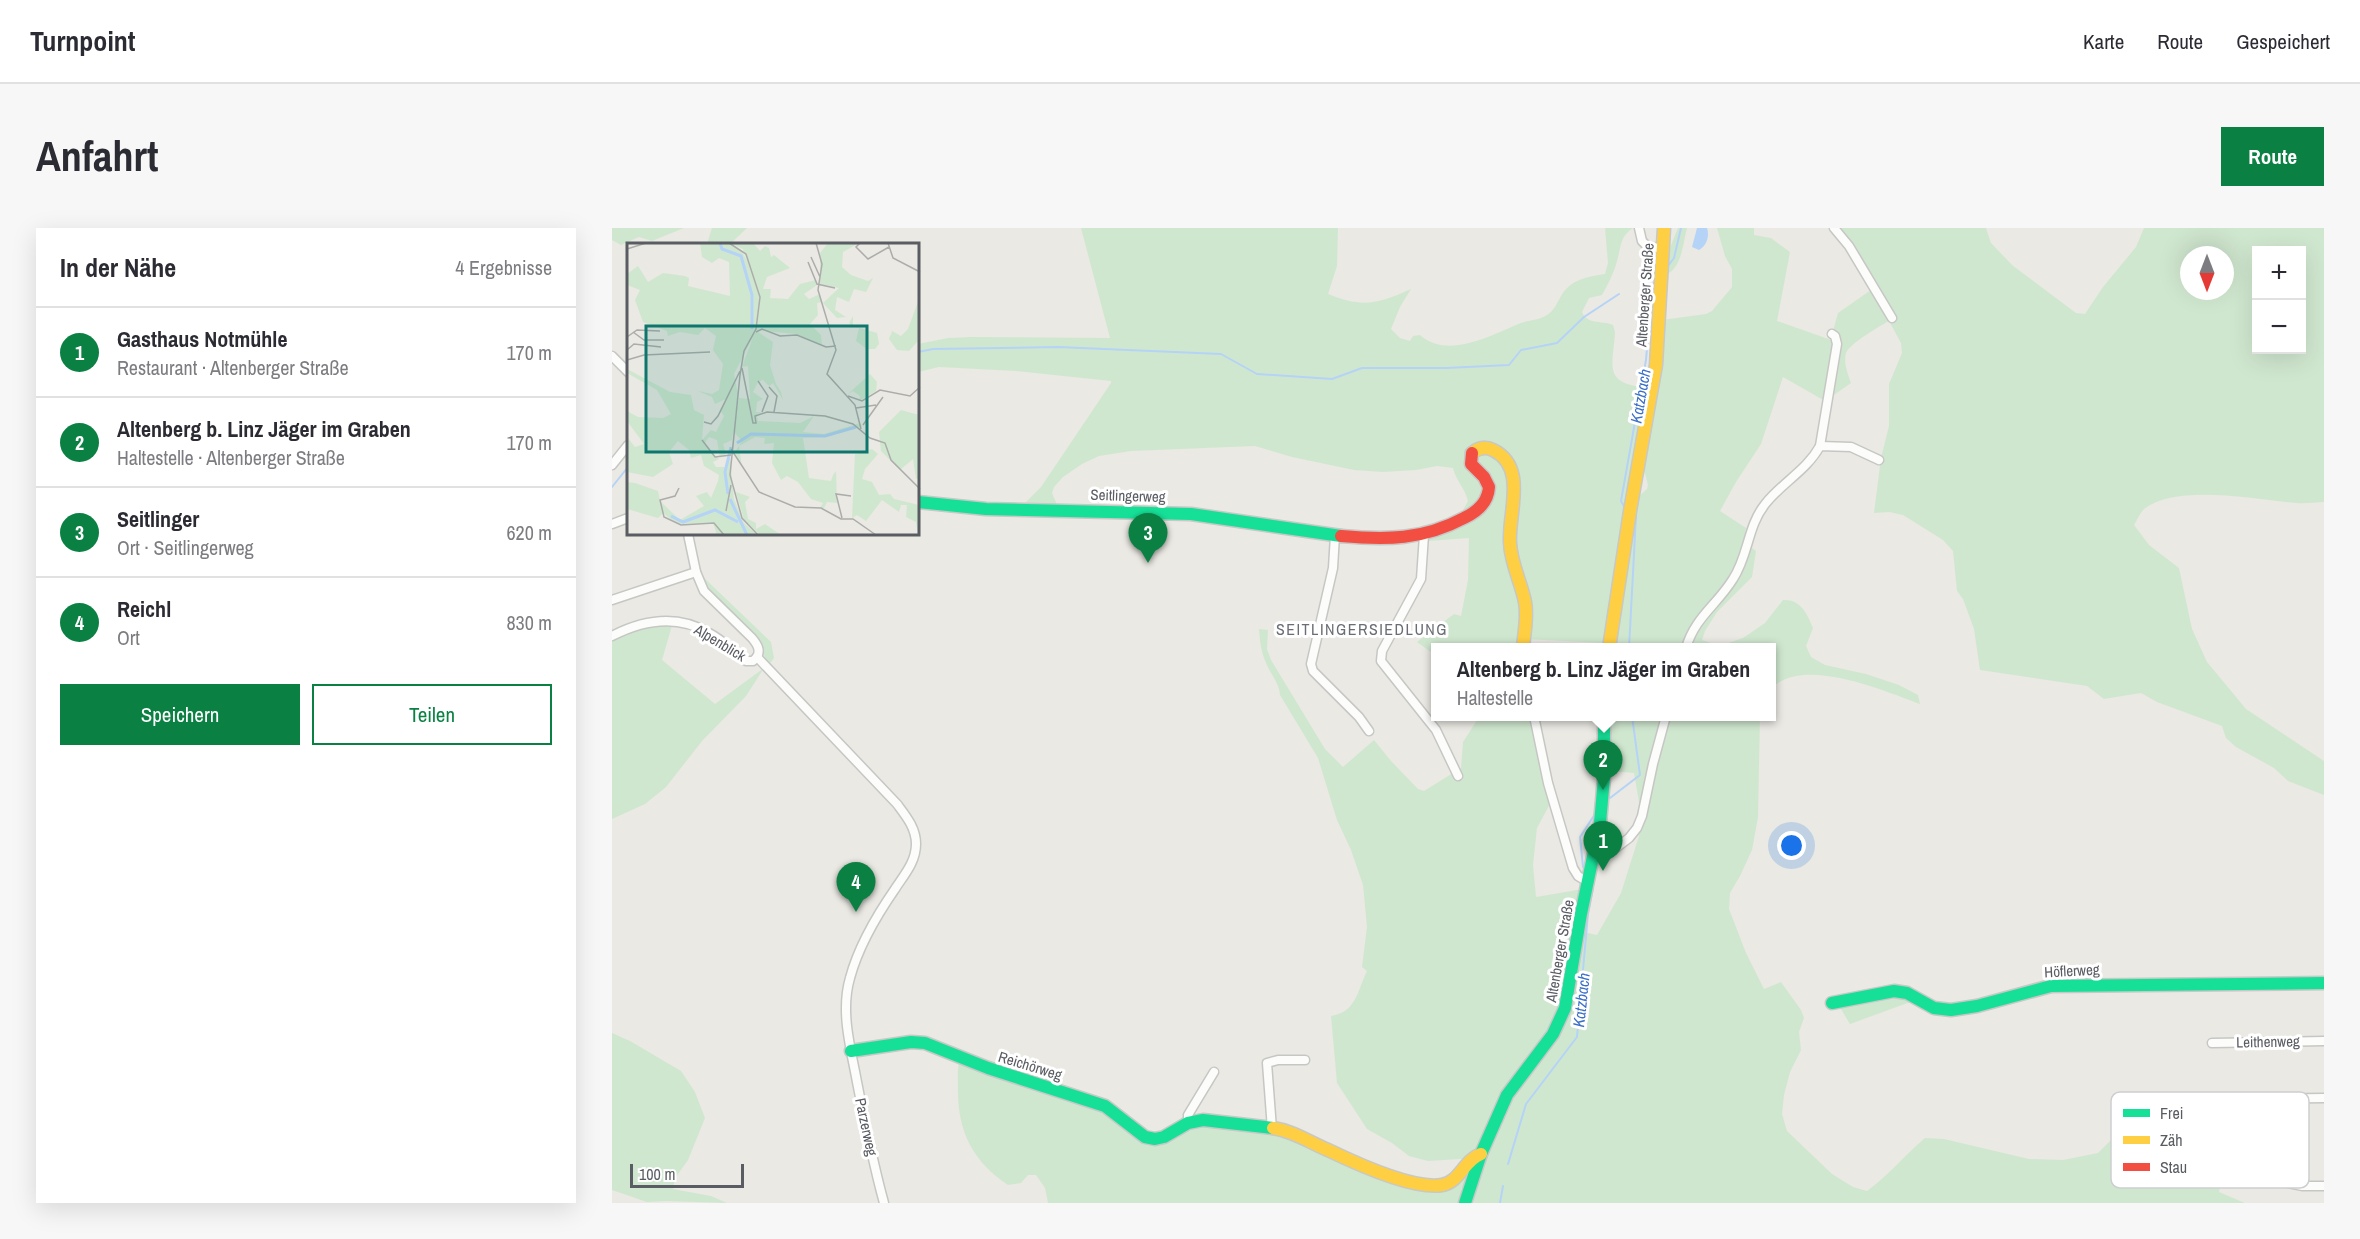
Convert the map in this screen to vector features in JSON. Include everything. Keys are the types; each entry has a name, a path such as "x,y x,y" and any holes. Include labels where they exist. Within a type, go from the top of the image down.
{"street":[{"path":"1639,228 1642,241 1647,246 1663,249"},
{"name":"Altenberger Straße","path":"1610,643 1628,520 1654,374 1664,228"},
{"path":"1834,228 1849,246 1892,318"},
{"path":"1688,643 1694,626 1733,579 1742,561 1750,531 1764,506 1780,488 1807,465 1820,446 1837,344 1832,334"},
{"path":"612,356 627,371"},
{"path":"612,465 627,446"},
{"path":"1820,446 1851,447 1879,460"},
{"name":"Seitlingerweg","path":"920,502 973,507 1202,514 1335,535 1387,539 1424,535 1470,516 1488,496 1489,485 1471,464 1470,455 1484,447 1497,451 1503,456 1510,469 1514,486 1510,542 1525,603 1523,643"},
{"path":"612,524 627,518"},
{"path":"1335,535 1333,568 1311,664 1313,671 1359,717 1369,731"},
{"path":"1424,535 1421,579 1382,651 1381,661 1436,730 1458,776"},
{"name":"Alpenblick","path":"612,636 647,623 678,621 708,632 746,661 753,661 757,657 758,646 752,638 710,598 696,572 688,536"},
{"path":"612,600 696,572"},
{"name":"Parzerweg","path":"757,657 897,804 908,818 916,836 916,846 910,867 874,925 855,962 846,1005 851,1051 884,1203"},
{"path":"1535,721 1544,765 1573,868 1578,876 1588,882"},
{"name":"Altenberger Straße","path":"1465,1203 1481,1154 1508,1095 1552,1034 1565,1008 1594,859 1604,790 1604,721"},
{"path":"1594,859 1608,854 1629,838 1637,828 1644,809 1665,721"},
{"name":"Höflerweg","path":"1832,1003 1899,990 1925,1006 1951,1010 1975,1006 2022,991 2051,986 2324,983"},
{"name":"Leithenweg","path":"2212,1043 2324,1041"},
{"name":"Reichörweg","path":"851,1051 911,1042 925,1043 988,1068 1105,1106 1125,1119 1145,1137 1155,1139 1164,1137 1188,1123 1212,1120 1272,1129 1296,1134 1355,1162 1428,1186 1449,1184 1459,1176 1475,1155 1481,1154"},
{"path":"1272,1129 1267,1063 1278,1060 1305,1060"},
{"path":"1188,1123 1188,1115 1214,1072"},
{"path":"2309,1098 2324,1098"}],"green space":[{"path":"612,228 684,228 652,241 639,237 621,245 612,240"},
{"path":"712,228 747,228 731,243 707,243"},
{"path":"1081,228 1338,228 1337,266 1328,294 1360,303 1379,301 1411,289 1391,329 1400,338 1410,341 1413,336 1420,335 1431,342 1456,345 1483,339 1547,315 1565,290 1575,282 1605,274 1608,263 1605,228 1633,228 1623,238 1615,269 1602,295 1589,298 1582,312 1591,321 1613,325 1615,332 1612,364 1617,378 1633,386 1648,388 1605,643 1522,639 1522,643 1431,643 1431,652 1417,642 1454,614 1461,616 1468,580 1469,538 1428,541 1429,538 1463,515 1468,501 1453,468 1437,466 1383,472 1354,470 1292,457 1255,446 1131,451 1099,456 1063,477 1052,493 1058,507 1022,506 1041,487 1111,381 1016,371 939,367 920,372 920,344 948,338 1110,338"},
{"path":"1678,228 1687,228 1683,247 1676,266 1667,274 1669,250"},
{"path":"1717,228 1754,228 1754,235 1771,238 1790,252 1777,321 1834,341 1825,401 1783,377 1761,444 1720,511 1746,528 1740,558 1735,566 1741,566 1752,548 1756,551 1752,577 1717,612 1705,631 1702,640 1711,643 1614,643 1633,510 1639,496 1648,485 1643,466 1662,320 1706,314 1712,311 1732,287 1732,269 1725,256"},
{"path":"1837,228 1986,228 1991,243 2012,265 2076,313 2085,314 2103,287 2136,247 2144,228 2324,228 2324,502 2299,503 2218,495 2176,497 2158,501 2144,509 2134,525 2149,545 2179,568 2192,629 2207,662 2246,709 2324,761 2324,795 2288,781 2274,768 2236,747 2226,738 2222,726 2157,702 2141,693 2104,699 2087,686 1980,670 1974,629 1963,599 1957,591 1953,551 1943,540 1903,515 1889,512 1874,513 1881,458 1889,426 1889,384 1902,353 1901,343 1889,321 1853,345 1846,353 1845,361 1851,383 1831,397 1839,345 1833,331 1838,313 1871,290"},
{"path":"700,574 771,642 774,658 768,666 762,650 706,588"},
{"path":"1783,600 1789,600 1802,608 1813,628 1806,646 1811,657 1825,665 1866,674 1899,685 1918,695 1920,704 1844,679 1822,675 1802,675 1785,679 1776,685 1776,643 1729,643 1743,638 1765,623"},
{"path":"673,622 662,660 715,704 764,668 746,696 702,741 666,787 645,804 612,819 612,639 640,627"},
{"path":"1259,629 1268,630 1267,649 1271,660 1325,749 1343,767 1374,740 1418,789 1424,791 1461,768 1463,742 1476,721 1533,721 1551,802 1537,828 1533,865 1536,897 1583,889 1561,1008 1476,1158 1428,1161 1409,1156 1367,1129 1337,1083 1331,1016 1351,1006 1367,971 1362,967 1367,927 1363,885 1351,850 1337,820 1318,758 1280,695 1264,659"},
{"path":"1608,721 1760,721 1758,817 1752,850 1730,893 1729,909 1746,953 1764,989 1781,982 1801,1010 1804,1018 1799,1032 1801,1050 1790,1072 1782,1114 1787,1131 1832,1174 1853,1187 1867,1191 1925,1138 1944,1139 2029,1159 2063,1160 2098,1153 2111,1141 2111,1188 2220,1188 2219,1192 2245,1203 1469,1203 1503,1111 1569,1010 1575,987 1583,932 1597,935 1621,893 1639,836 1639,802 1634,773 1612,771 1608,748"},
{"path":"1889,993 1913,1001 1850,1024 1838,1004"},
{"path":"612,1033 681,1071 695,1092 705,1118 688,1160 675,1178 673,1189 711,1196 727,1203 647,1202 612,1190"},
{"path":"960,1059 1105,1109 1144,1139 1201,1123 1238,1127 1299,1139 1352,1165 1452,1184 1471,1177 1461,1189 1461,1203 1048,1203 1045,1188 1036,1175 1028,1175 1021,1183 1008,1185 995,1176 976,1155 960,1117 958,1066"}],"water":[{"path":"1697,228 1707,228 1708,231 1707,241 1699,250 1692,247"}],"waterway":[{"name":"Katzbach","path":"1668,266 1674,258 1681,228"},
{"name":"Katzbach","path":"1625,508 1621,501 1646,360 1649,323 1644,295 1654,283"},
{"path":"920,352 933,349 1058,347 1221,354 1257,374 1332,379 1362,368 1509,365 1521,350 1557,343 1584,317 1619,294"},
{"path":"612,487 627,468"},
{"name":"Katzbach","path":"1629,643 1636,516"},
{"name":"Katzbach","path":"1610,798 1640,775 1633,721"},
{"name":"Katzbach","path":"1583,867 1580,837 1595,814"},
{"name":"Katzbach","path":"1508,1164 1526,1104 1577,1037 1588,914 1593,888"},
{"name":"Katzbach","path":"1500,1203 1503,1186"}],"traffic: fast":[{"path":"920,502 986,509 1191,514 1341,536"},
{"path":"1465,1203 1481,1154 1507,1095 1553,1034 1565,1008 1600,823 1604,778 1604,721"},
{"path":"1832,1003 1894,991 1907,993 1934,1008 1951,1010 1977,1006 2051,986 2324,983"},
{"path":"851,1051 911,1042 925,1043 988,1068 1105,1106 1145,1137 1155,1139 1164,1137 1188,1123 1203,1120 1273,1128"}],"traffic: slow":[{"path":"1610,643 1656,365 1664,228"},
{"path":"1472,453 1482,448 1493,450 1504,458 1510,467 1514,492 1510,543 1526,608 1524,643"},
{"path":"1273,1128 1294,1134 1353,1162 1400,1180 1430,1185 1442,1185 1453,1180 1470,1161 1481,1154"}],"traffic: jam":[{"path":"1341,536 1404,537 1434,531 1473,513 1484,502 1489,487 1484,477 1471,464 1472,453"}],"place":[{"name":"Seitlinger","path":"1148,563"},
{"name":"Altenberg b. Linz Jäger im Graben","path":"1603,790"},
{"name":"Gasthaus Notmühle","path":"1603,871"},
{"name":"Reichl","path":"856,912"}],"district":[{"name":"SEITLINGERSIEDLUNG","path":"1362,629"}]}
